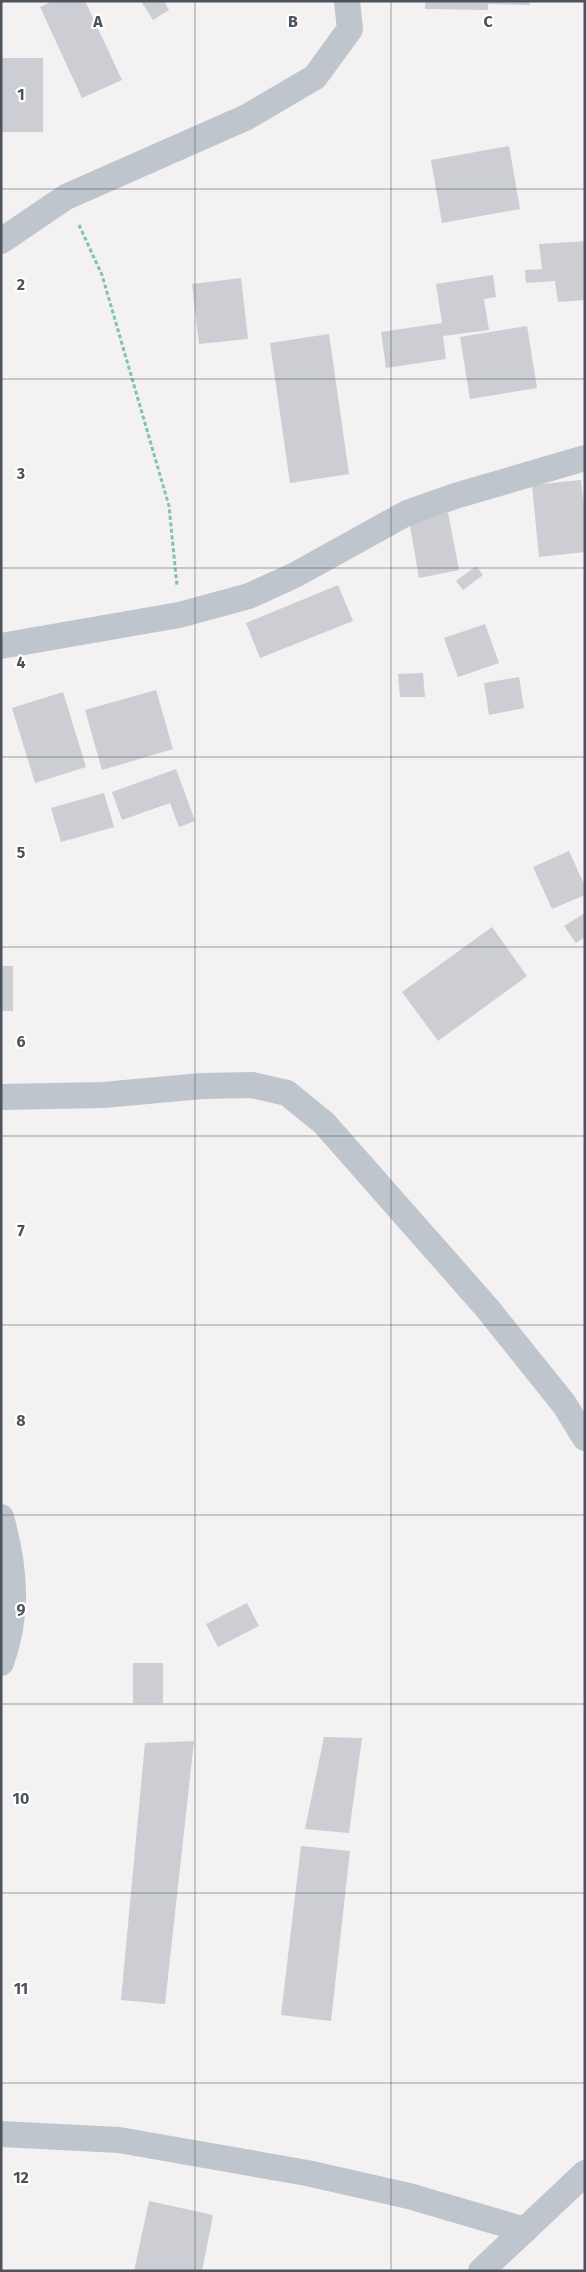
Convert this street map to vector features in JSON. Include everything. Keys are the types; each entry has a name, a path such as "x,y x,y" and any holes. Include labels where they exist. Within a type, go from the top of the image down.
{"street":[{"path":"1,242 66,197 247,117 316,77 350,29 347,1"},
{"path":"1,646 179,616 249,596 295,575 407,513 455,496 585,458"},
{"path":"1,1097 103,1095 202,1086 252,1085 287,1093 324,1123 487,1308 564,1404 585,1438"},
{"path":"1,1517 8,1542 14,1615 1,1663"},
{"path":"1,2134 119,2140 308,2173 409,2196 525,2230"},
{"path":"481,2271 585,2173"}],"path":[{"path":"66,197 102,275 169,506 179,616"}],"building":[{"path":"53,1 85,1 122,80 82,98 40,7"},
{"path":"141,1 164,1 169,10 153,20"},
{"path":"425,1 530,1 530,5 488,4 488,10 425,9"},
{"path":"1,58 43,58 43,132 1,132"},
{"path":"509,146 520,209 442,223 431,160"},
{"path":"585,241 585,300 558,302 555,281 526,283 525,270 542,269 539,244"},
{"path":"493,275 496,297 484,299 489,330 443,336 446,359 386,368 381,332 442,323 436,284"},
{"path":"241,278 248,339 199,344 192,284"},
{"path":"527,326 537,388 470,399 460,337"},
{"path":"329,334 349,474 290,483 270,343"},
{"path":"581,480 585,516 585,552 539,557 532,485"},
{"path":"448,513 459,570 419,578 409,520"},
{"path":"476,566 483,575 463,590 456,581"},
{"path":"338,585 353,621 260,658 246,623"},
{"path":"485,624 499,663 458,677 444,638"},
{"path":"423,673 425,697 400,697 398,674"},
{"path":"519,677 524,708 489,715 484,683"},
{"path":"156,690 173,749 102,770 85,710"},
{"path":"63,692 86,767 35,783 12,708"},
{"path":"176,769 195,821 179,827 170,803 122,820 112,792"},
{"path":"104,793 114,827 61,842 51,808"},
{"path":"569,851 585,886 585,895 552,909 533,867"},
{"path":"585,913 585,937 576,943 564,926"},
{"path":"492,927 527,976 438,1041 402,992"},
{"path":"1,966 13,966 13,1011 1,1011"},
{"path":"247,1603 259,1626 218,1647 206,1624"},
{"path":"133,1663 163,1663 163,1703 133,1703"},
{"path":"324,1737 362,1738 349,1833 305,1829"},
{"path":"194,1741 165,2004 121,2000 145,1743"},
{"path":"301,1846 350,1851 331,2021 281,2015"},
{"path":"149,2201 213,2215 202,2271 134,2271"}]}
